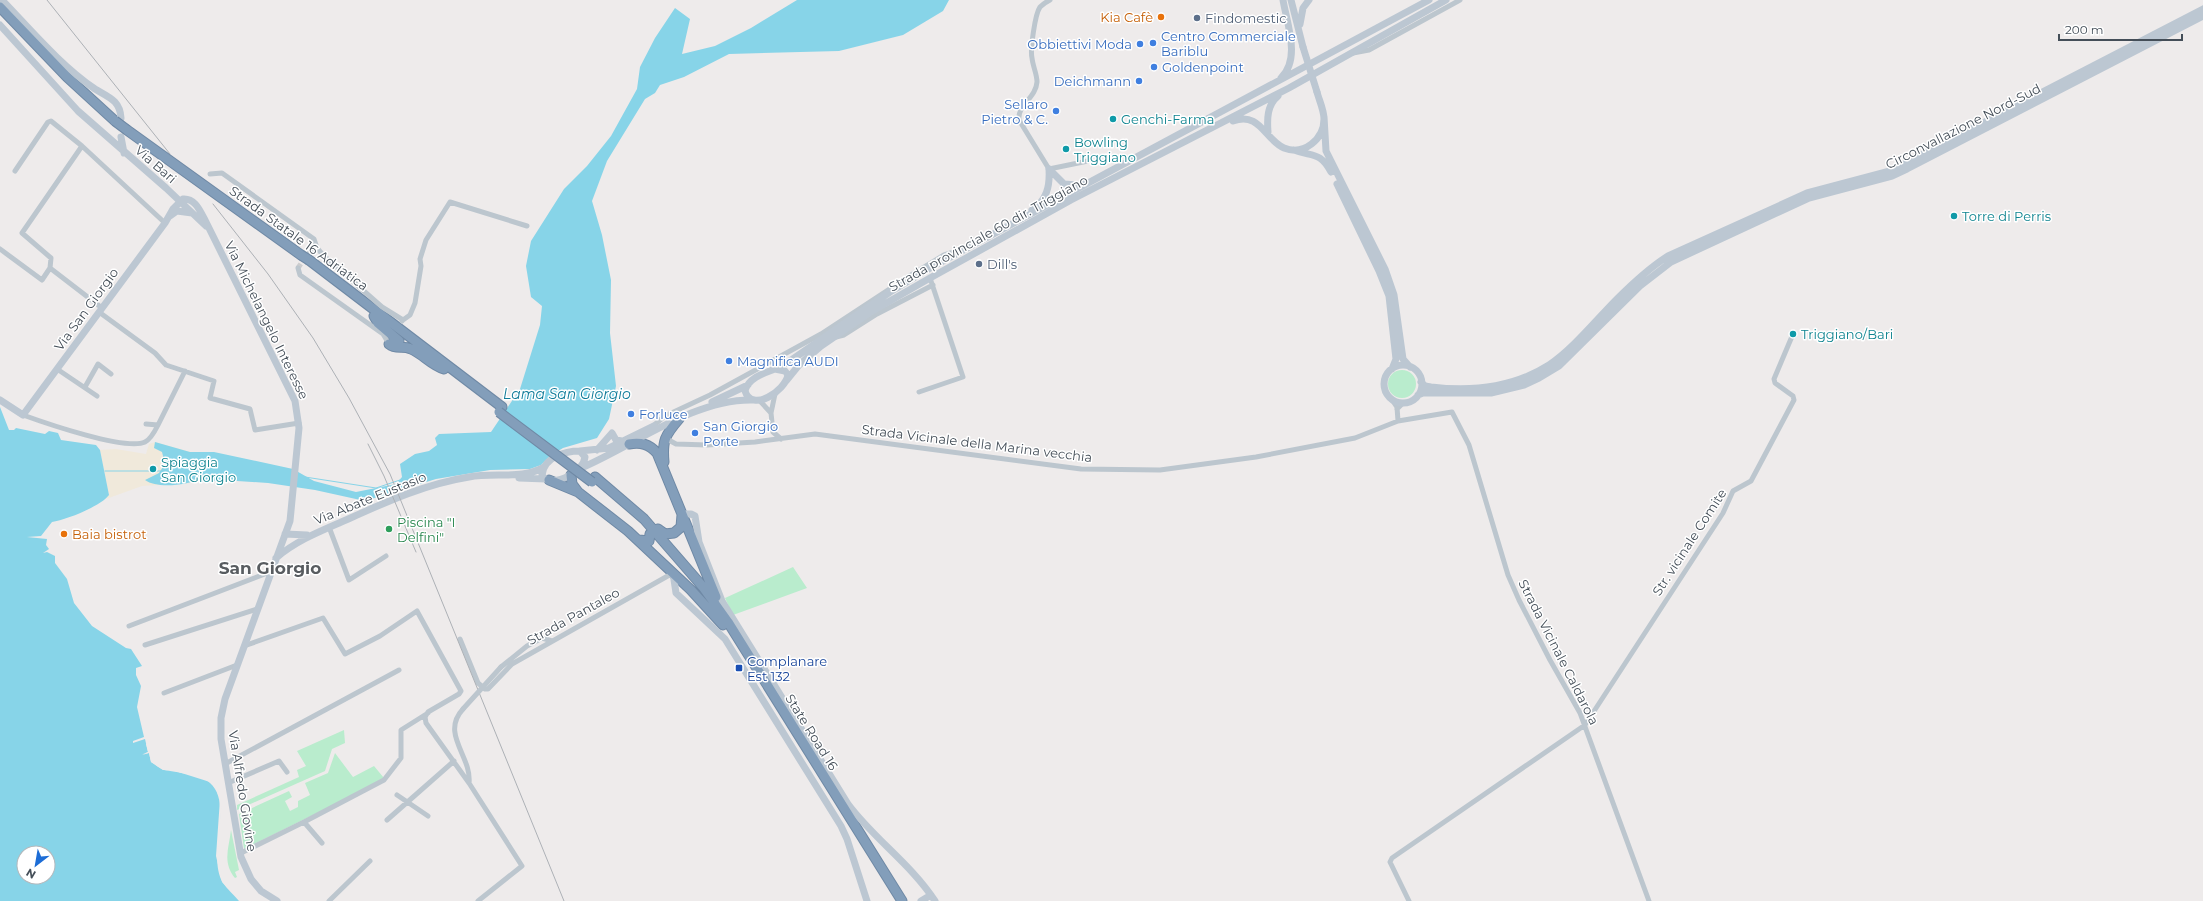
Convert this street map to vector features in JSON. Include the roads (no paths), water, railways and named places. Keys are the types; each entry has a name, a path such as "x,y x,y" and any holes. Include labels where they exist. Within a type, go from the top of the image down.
{"highway":[{"name":"Strada Statale 16 Adriatica","path":"0,7 67,77 117,122 124,134 303,260 374,313 444,369 593,480"},
{"name":"Strada Statale 16 Adriatica","path":"0,14 60,77 117,122"},
{"name":"Strada Statale 16 Adriatica","path":"374,313 409,336 501,410"},
{"path":"374,313 403,320 409,336"},
{"path":"374,313 378,323 399,341 396,344 390,344"},
{"path":"390,344 393,347 410,348 436,367 444,369"},
{"path":"664,468 664,438 679,419"},
{"path":"626,442 643,443 653,448 664,468 725,624"},
{"path":"571,474 572,484 578,492 638,540 725,624"},
{"path":"548,480 578,492"},
{"name":"State Road 16","path":"593,480 644,519 695,576 896,901"},
{"name":"State Road 16","path":"593,480 633,516 650,537 692,581 725,624 902,901"},
{"path":"644,519 661,532 670,534 678,531 681,527 682,514"},
{"path":"638,540 640,542 650,537 652,553"}],"main road":[{"path":"2,0 66,66 82,80 113,99 119,106 117,122"},
{"path":"1268,87 1284,75 1291,62 1283,0"},
{"path":"1187,141 1240,118 1257,123 1268,132 1278,144 1322,158 1353,215 1389,296 1396,359 1392,369 1385,379 1385,391 1393,401 1403,403 1414,399 1418,395 1421,382 1416,371 1403,359 1394,295 1385,269 1326,151 1324,117 1303,47 1291,0"},
{"path":"1300,32 1301,14 1309,0"},
{"path":"461,478 548,480 571,474 653,426 748,385 761,371 775,369 890,292 962,251 1119,168 1429,0"},
{"name":"Strada provinciale 60 dir. Triggiano","path":"775,394 807,357 869,314 930,278 1071,200 1289,88 1446,0"},
{"name":"Circonvallazione Nord-Sud","path":"1421,382 1425,386 1431,387 1479,389 1510,383 1535,373 1561,355 1635,281 1656,263 1668,256 1807,193 1890,171 2203,9"},
{"name":"Circonvallazione Nord-Sud","path":"1418,395 1423,393 1491,393 1518,387 1539,378 1559,366 1640,286 1671,262 1809,198 1892,176 1908,169 2203,16"},
{"name":"Via Bari","path":"0,25 78,111 181,202"},
{"path":"1268,132 1267,119 1269,107 1276,98 1289,88"},
{"path":"1294,150 1304,148 1315,141 1322,130 1324,117"},
{"path":"115,145 124,134"},
{"path":"124,134 124,153"},
{"path":"1049,169 1064,184 1077,186 1119,168"},
{"path":"1006,228 1040,203 1050,184 1049,169"},
{"path":"166,188 175,210 194,214"},
{"name":"Via Michelangelo Interesse","path":"211,233 181,202 187,199 195,203 211,233 295,401 299,423 293,504 290,520 275,559"},
{"name":"Via San Giorgio","path":"23,415 181,202"},
{"path":"1392,369 1398,366 1410,367"},
{"path":"775,369 787,373 786,382"},
{"path":"748,385 746,394 755,400"},
{"path":"461,478 480,475 525,474 544,467 559,455 567,452 609,448 725,402 755,400 775,394"},
{"path":"0,400 23,415"},
{"path":"598,450 612,433 616,440 626,442"},
{"path":"579,469 585,457 580,451"},
{"path":"544,467 542,475 548,480"},
{"name":"Via Abate Eustasio","path":"285,534 299,538 312,534 408,493 461,478"},
{"path":"682,514 691,514 695,516 699,542 722,601 848,804 867,828 915,874 933,898 921,901"},
{"path":"275,559 299,538 290,520"},
{"name":"Via Alfredo Giovine","path":"275,559 225,698 221,718 221,739 240,853 251,879 261,891 277,901"},
{"path":"673,573 676,593 725,638 842,826 867,901"}],"street":[{"path":"1050,0 1040,8 1035,22 1031,52 1036,74 1036,90 1018,116 1049,169 1088,161"},
{"path":"1352,53 1369,50 1460,0"},
{"path":"16,171 48,122 55,124 167,220"},
{"path":"0,250 42,280 50,268 52,258 22,232 82,146"},
{"path":"210,174 222,173 314,239 317,248 377,303 403,320 410,315 415,302 421,266 420,259 426,240 450,202 527,226"},
{"path":"317,248 303,260 300,275 384,334 390,344"},
{"path":"653,426 665,416 761,371 944,255 962,251"},
{"path":"50,268 155,353 166,365 214,382 210,398 250,409 254,430 299,423"},
{"path":"919,392 963,377 930,278"},
{"path":"833,338 844,335 877,314 933,285"},
{"name":"Str. vicinale Comite","path":"1585,724 1722,513 1733,491 1751,481 1794,400 1793,396 1775,383 1774,379 1793,334"},
{"path":"85,387 98,364 111,374"},
{"path":"57,369 97,396"},
{"path":"23,415 89,436 134,444 149,439 158,425 185,371"},
{"path":"775,394 771,413 773,432 781,439"},
{"path":"755,400 771,413"},
{"path":"1393,401 1398,409 1398,421"},
{"path":"1398,409 1403,403"},
{"name":"Strada Vicinale Caldarola","path":"1452,412 1469,445 1508,575 1519,600 1585,724 1649,901"},
{"name":"Strada Vicinale della Marina vecchia","path":"664,438 676,444 740,443 815,434 1081,469 1160,470 1256,457 1355,438 1398,421 1452,412"},
{"path":"146,424 158,425"},
{"path":"767,440 773,432"},
{"path":"329,527 349,580 386,556"},
{"path":"129,626 270,572"},
{"name":"Strada Pantaleo","path":"460,639 479,684 485,689 491,687 508,667 673,573"},
{"path":"145,645 257,609"},
{"path":"240,853 304,822 384,780 401,758 401,730 459,694 461,691 458,682 417,611 380,636 345,654 323,618 244,646"},
{"name":"Strada Pantaleo","path":"470,783 468,766 455,738 456,719 463,708 501,667 527,646 542,638 552,641"},
{"path":"164,693 237,665"},
{"path":"225,764 399,670"},
{"name":"Strada Pantaleo","path":"428,712 425,717 426,723 470,783 522,866 478,901"},
{"path":"1409,901 1390,862 1392,858 1585,724"},
{"path":"228,783 279,761 287,772"},
{"path":"387,820 454,761"},
{"path":"397,796 428,816"},
{"path":"304,822 322,843"},
{"path":"330,901 370,861"}],"water":[{"name":"Lama San Giorgio","path":"797,0 949,0 943,11 903,35 839,51 729,54 684,77 660,85 655,93 645,99 607,161 592,201 602,235 611,280 610,333 616,386 609,419 597,438 563,448 550,456 541,465 530,469 490,470 436,479 365,501 315,490 268,483 222,480 202,482 200,479 188,483 164,485 150,483 145,480 159,473 165,464 162,452 154,448 155,442 190,452 214,452 293,469 314,481 356,492 396,484 402,477 400,464 415,454 429,451 437,445 435,438 439,434 491,432 520,389 540,325 542,306 531,297 526,266 531,241 564,189 587,166 611,136 637,89 640,67 655,38 675,8 690,19 682,54 715,46 751,28"},
{"path":"0,407 9,430 14,430 16,428 45,434 49,431 58,433 61,440 96,445 100,450 109,495 99,504 83,512 52,522 41,536 27,537 47,539 46,545 49,549 43,553 47,552 55,556 55,563 67,579 74,603 92,626 126,648 131,649 142,666 136,668 136,675 141,686 137,707 144,737 133,741 133,743 145,739 148,752 143,754 149,753 151,762 164,770 188,774 206,780 217,792 220,804 217,859 219,872 226,888 239,901 0,901"}],"waterway":[{"path":"105,471 161,471"},
{"path":"305,477 376,488 400,480"}],"tunnel":[{"path":"298,268 306,256"}],"railway":[{"path":"47,0 170,154"},
{"path":"213,204 268,274 313,338 349,398 390,474 564,901"},
{"path":"368,444 384,476 416,552"}],"place":[{"name":"Kia Cafè","path":"1161,17"},
{"name":"Findomestic","path":"1197,18"},
{"name":"Centro Commerciale Bariblu","path":"1153,43"},
{"name":"Obbiettivi Moda","path":"1140,44"},
{"name":"Goldenpoint","path":"1154,67"},
{"name":"Deichmann","path":"1139,81"},
{"name":"Sellaro Pietro & C.","path":"1056,111"},
{"name":"Genchi-Farma","path":"1113,119"},
{"name":"Bowling Triggiano","path":"1066,149"},
{"name":"Torre di Perris","path":"1954,216"},
{"name":"Dill's","path":"979,264"},
{"name":"Triggiano/Bari","path":"1793,334"},
{"name":"Magnifica AUDI","path":"729,361"},
{"name":"Forluce","path":"631,414"},
{"name":"San Giorgio Porte","path":"695,433"},
{"name":"Spiaggia San Giorgio","path":"153,469"},
{"name":"Piscina \"I Delfini\"","path":"389,529"},
{"name":"Baia bistrot","path":"64,534"},
{"name":"Complanare Est 132","path":"739,668"}],"district":[{"name":"San Giorgio","path":"270,568"}]}
